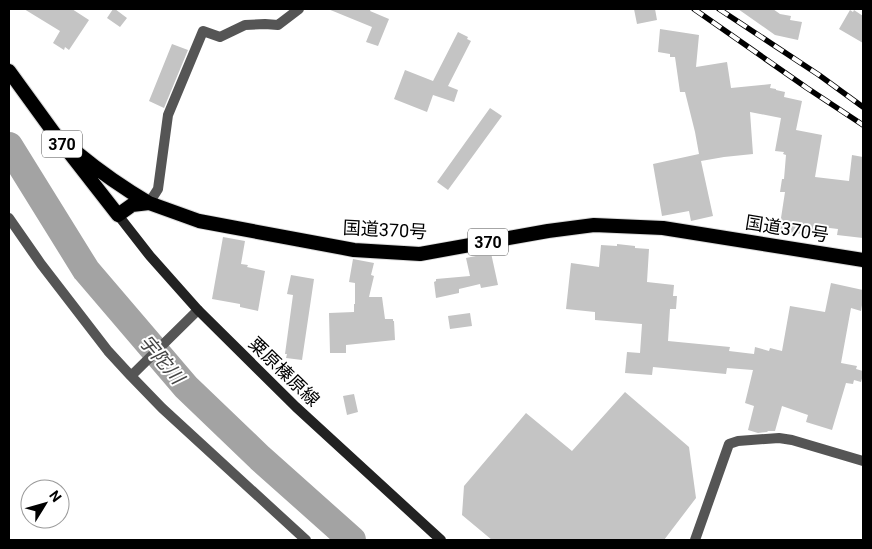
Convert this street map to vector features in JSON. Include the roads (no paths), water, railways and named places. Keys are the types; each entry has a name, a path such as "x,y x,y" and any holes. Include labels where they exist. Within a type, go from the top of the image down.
{"highway":[{"name":"370","path":"9,71 54,134 118,215"},
{"name":"国道370号","path":"54,134 94,166 149,203 199,221 354,250 420,254 548,230 594,224 664,228 863,260"},
{"path":"118,215 132,205 149,203"}],"main road":[{"name":"粟原榛原線","path":"118,215 150,256 198,310 296,407 441,540"}],"street":[{"path":"149,203 158,189 168,115 203,31 220,37 245,26 278,25 299,9"},
{"path":"9,218 41,264 108,351 133,374 162,408 306,540"},
{"path":"133,374 198,310"},
{"path":"694,540 730,444 738,441 779,438 792,440 863,461"}],"waterway":[{"name":"宇陀川","path":"9,146 86,270 186,387 260,458 352,540"}],"railway":[{"path":"694,9 863,125"},
{"path":"719,9 819,75 863,107"}]}
